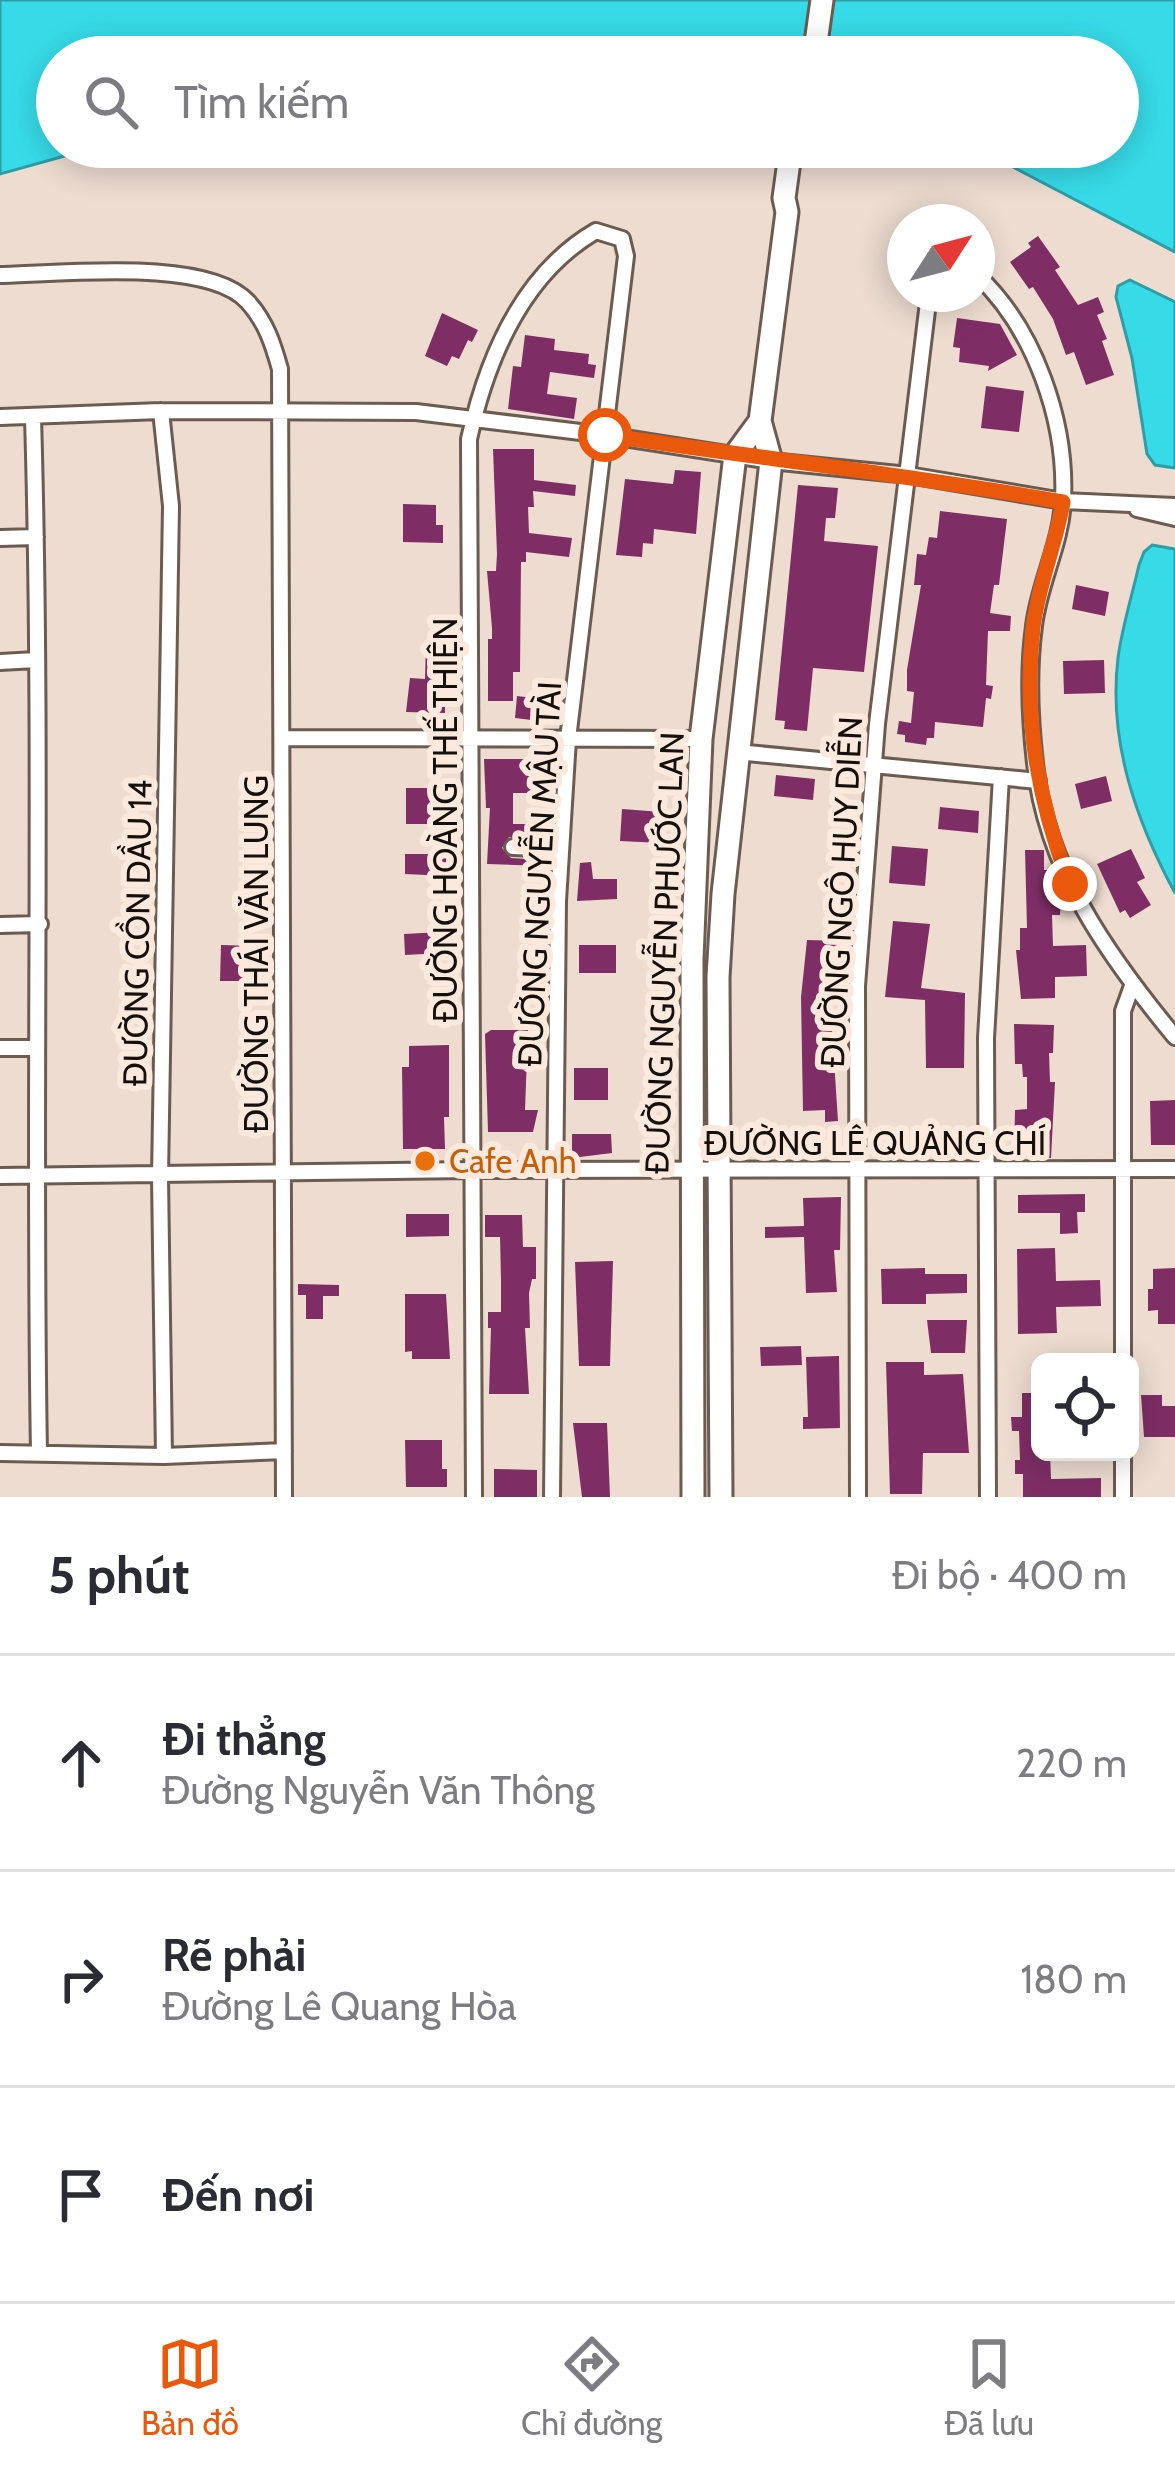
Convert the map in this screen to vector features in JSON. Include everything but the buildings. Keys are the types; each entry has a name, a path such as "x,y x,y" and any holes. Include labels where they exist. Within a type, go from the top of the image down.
{"main road":[{"path":"806,36 811,0"},
{"path":"817,36 822,0"},
{"path":"787,212 788,168"},
{"path":"787,212 794,200 799,168"},
{"name":"ĐƯỜNG NGUYỄN PHƯỚC LAN","path":"721,1497 718,977 737,752 771,461 760,421 787,212"},
{"name":"ĐƯỜNG NGUYỄN PHƯỚC LAN","path":"693,1497 692,959 701,740 735,455 760,421"}],"street":[{"name":"ĐƯỜNG HOÀNG THẾ THIỆN","path":"474,1497 469,439 494,356 519,306 544,271 596,231 622,239 626,256"},
{"name":"ĐƯỜNG NGUYỄN MẬU TÀI","path":"552,1497 561,849 568,739 626,256"},
{"name":"ĐƯỜNG THÁI VĂN LUNG","path":"0,275 178,273 214,279 246,299 271,335 280,369 284,1497"},
{"path":"995,294 1021,332 1050,397 1060,456 1063,502 1034,626 1032,711 1038,781 1054,843 1088,920 1132,986 1175,1037"},
{"name":"ĐƯỜNG NGÔ HUY DIỄN","path":"858,1497 857,986 874,766 927,312"},
{"path":"0,418 363,409 908,475 1063,502 1175,506"},
{"name":"ĐƯỜNG CỒN DẦU 14","path":"161,411 171,506 160,1177 164,1456"},
{"path":"33,417 40,924 34,1175 39,1453"},
{"path":"1132,507 1175,518"},
{"path":"0,538 36,537"},
{"path":"0,662 36,659"},
{"path":"282,738 701,740"},
{"path":"737,752 1038,781"},
{"path":"988,1497 986,1039 1001,777"},
{"path":"513,847 561,849"},
{"path":"0,925 40,924"},
{"path":"1123,1353 1123,1010 1132,986"},
{"path":"0,1048 38,1048"},
{"name":"ĐƯỜNG LÊ QUẢNG CHÍ","path":"0,1176 1175,1169"},
{"path":"0,1453 164,1456 284,1451"},
{"path":"1123,1461 1123,1497"}],"water":[{"path":"0,0 1175,0 1175,252 1015,168 1139,168 1139,36 36,36 36,164 0,174"},
{"path":"1130,280 1175,302 1175,468 1155,465 1147,454 1132,358 1116,297 1118,286"},
{"path":"1152,545 1175,549 1175,893 1137,809 1117,720 1122,635 1139,565"}],"place":[{"name":"Cafe Anh","path":"425,1161"}],"route":[{"path":"605,435 771,461 908,475 1063,502 1034,626 1032,711 1042,802 1070,884"}]}
